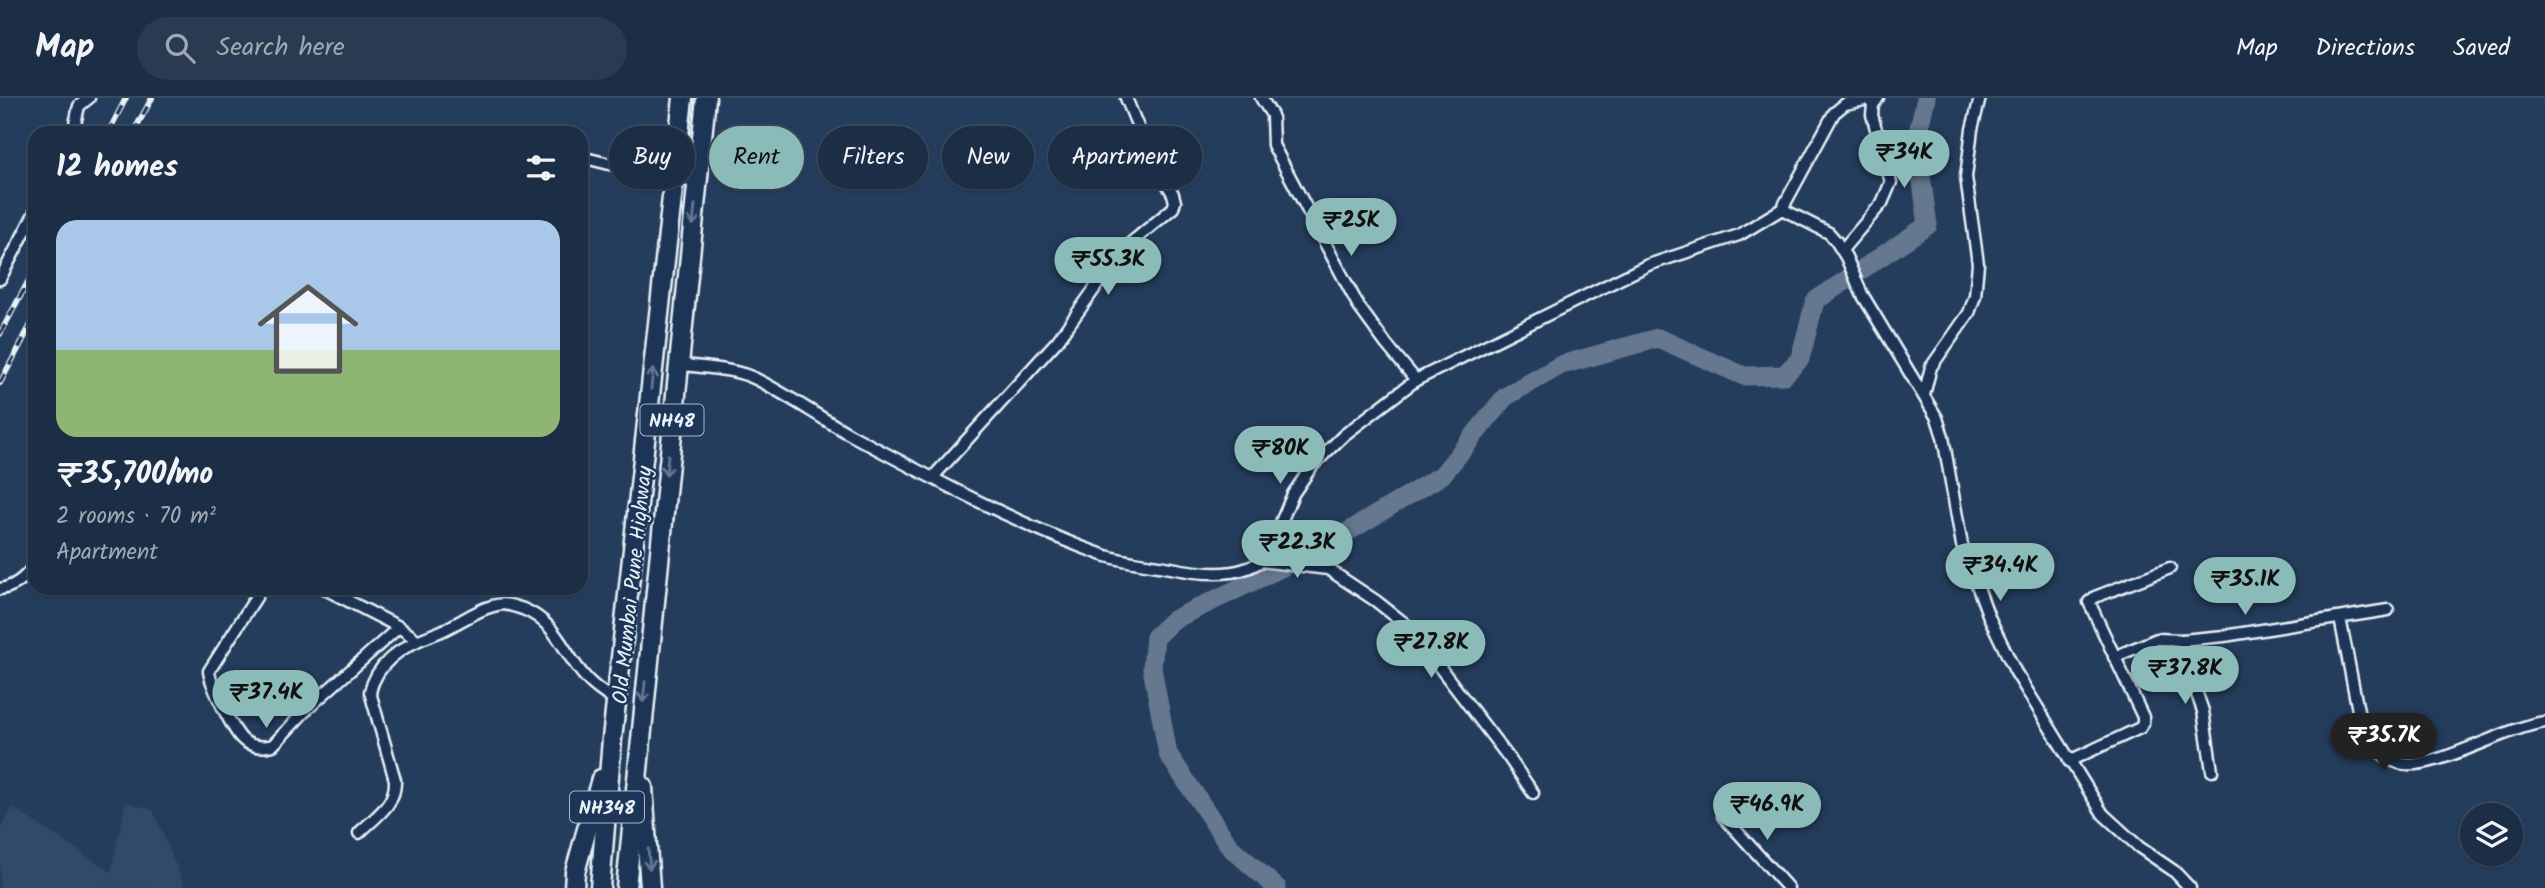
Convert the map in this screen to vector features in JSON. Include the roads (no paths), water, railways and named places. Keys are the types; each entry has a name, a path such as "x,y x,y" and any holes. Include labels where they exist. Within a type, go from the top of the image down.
{"highway":[{"name":"Old Mumbai Pune Highway","path":"680,126 683,98"},
{"name":"Old Mumbai Pune Highway","path":"639,742 706,98"},
{"name":"Old Mumbai Pune Highway","path":"612,739 673,189"},
{"name":"NH348","path":"600,881 612,739"},
{"name":"NH48","path":"574,888 575,872 612,739"},
{"name":"NH348","path":"626,883 639,742"},
{"name":"NH48","path":"639,742 650,888"}],"street":[{"path":"75,126 79,106 89,98"},
{"path":"933,477 1058,340 1115,256 1173,208 1173,194 1150,156 1126,98"},
{"path":"1261,98 1272,115 1273,145 1359,307 1416,380"},
{"path":"1266,561 1293,494 1312,466 1344,435 1416,380 1648,265 1739,235 1782,209 1834,113 1845,104 1876,98"},
{"path":"1844,253 1882,203 1891,182 1872,115 1876,98"},
{"path":"1924,395 1931,367 1969,313 1975,296 1978,264 1966,177 1972,129 1980,98"},
{"path":"588,159 609,164"},
{"path":"1782,209 1829,233 1844,253 1862,293 1937,418 1962,545 1989,617 2015,671 2069,761 2112,825 2174,871 2190,888"},
{"path":"0,279 28,225"},
{"path":"678,364 754,378 851,435 933,477 1024,522 1106,556 1201,574 1227,573 1266,561 1328,569 1409,627 1533,793"},
{"path":"2069,761 2140,728 2143,724 2143,717 2089,602 2095,597 2170,568"},
{"path":"0,589 8,588 28,574"},
{"path":"258,595 209,671 212,684 242,739 256,746 273,745 307,709 398,628"},
{"path":"344,595 417,640"},
{"path":"359,833 390,802 396,792 370,692 373,680 388,659 417,640 446,630 494,605 508,603 529,612 552,629 587,680 616,702"},
{"path":"2114,657 2157,639 2182,640 2388,610"},
{"path":"2340,618 2361,726 2370,742 2381,753 2398,763 2415,765 2439,759 2522,726 2545,722"},
{"path":"2182,640 2187,666 2203,711 2212,771"},
{"path":"1723,816 1788,888"}],"waterway":[{"path":"1277,888 1230,847 1168,754 1152,668 1155,637 1173,620 1316,551 1442,475 1505,397 1561,365 1658,338 1744,376 1784,375 1800,359 1815,301 1928,225 1916,141 1926,98"}],"railway":[{"path":"112,126 126,98"},
{"path":"137,126 152,98"},
{"path":"0,334 28,282"},
{"path":"0,383 28,330"}]}
